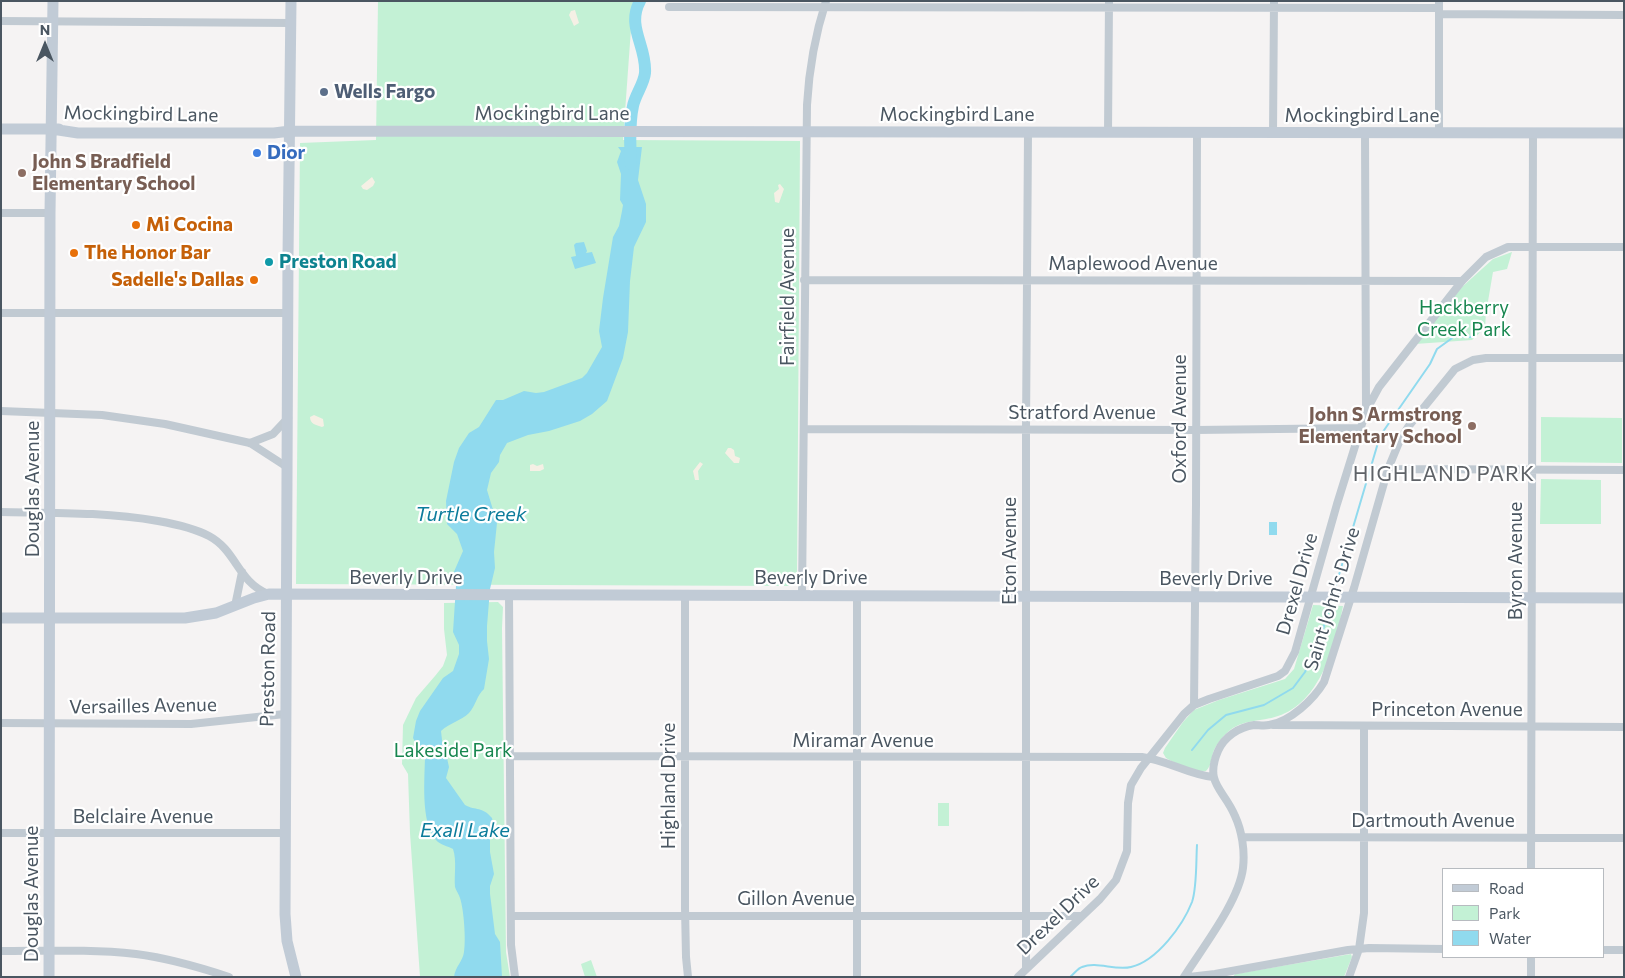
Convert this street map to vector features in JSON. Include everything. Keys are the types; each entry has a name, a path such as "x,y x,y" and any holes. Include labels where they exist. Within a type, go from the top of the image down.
{"street":[{"name":"Douglas Avenue","path":"49,977 50,213 53,1"},
{"name":"Preston Road","path":"291,1 285,922 287,941 296,977"},
{"path":"670,7 825,4 1274,5 1439,8 1624,15"},
{"name":"Fairfield Avenue","path":"802,596 807,105 810,67 825,4"},
{"path":"1108,133 1109,4"},
{"path":"1273,133 1274,5"},
{"path":"1439,8 1439,134"},
{"path":"1,22 291,23"},
{"name":"Mockingbird Lane","path":"1,130 52,130 70,133 274,127 290,131 1624,134"},
{"name":"Eton Avenue","path":"1026,969 1028,133"},
{"name":"Oxford Avenue","path":"1194,705 1197,133"},
{"path":"1365,134 1366,411"},
{"name":"Byron Avenue","path":"1531,868 1533,134"},
{"path":"1,213 50,213"},
{"name":"Drexel Drive","path":"1018,977 1110,888 1122,867 1127,851 1128,803 1131,785 1184,714 1194,705 1266,681 1285,671 1295,652 1366,411 1379,386 1462,281 1486,257 1508,247 1624,247"},
{"name":"Maplewood Avenue","path":"804,280 1462,281"},
{"path":"1,313 288,313"},
{"name":"Saint John's Drive","path":"1213,777 1216,758 1220,748 1230,736 1245,727 1270,725 1298,710 1319,691 1329,670 1388,469 1400,440 1408,427 1455,369 1473,360 1486,358 1624,358"},
{"path":"1,411 102,415 165,424 250,443 287,467"},
{"path":"250,443 273,434 288,418"},
{"name":"Stratford Avenue","path":"804,429 1196,430 1360,428"},
{"path":"1388,469 1624,470"},
{"path":"1,512 109,514 141,518 189,528 210,536 219,543 252,586 269,594"},
{"path":"235,606 242,572"},
{"name":"Beverly Drive","path":"1,618 185,618 216,613 269,594 1624,598"},
{"path":"509,595 511,916 512,959 515,977"},
{"name":"Highland Drive","path":"685,596 685,915 688,977"},
{"path":"857,596 857,977"},
{"name":"Versailles Avenue","path":"1,723 191,724 285,714"},
{"name":"Princeton Avenue","path":"1270,725 1624,727"},
{"path":"1350,977 1359,949 1364,912 1364,726"},
{"name":"Miramar Avenue","path":"510,756 1150,758 1204,776 1213,777"},
{"path":"1184,977 1236,894 1243,866 1242,837 1234,813 1213,777"},
{"name":"Belclaire Avenue","path":"1,833 285,833"},
{"name":"Dartmouth Avenue","path":"1242,837 1624,838"},
{"name":"Gillon Avenue","path":"511,916 1082,916"},
{"path":"1189,977 1218,975 1359,949 1442,949"},
{"path":"1605,950 1624,950"},
{"path":"1,951 92,951 137,955 204,969 229,977"},
{"path":"1531,958 1531,977"}],"green space":[{"path":"378,1 633,1 623,140 800,141 797,580 790,586 296,584 300,143 376,140"},
{"name":"Hackberry Creek Park","path":"1512,252 1507,269 1493,272 1485,328 1472,340 1415,344 1462,287 1493,259"},
{"path":"1541,417 1622,418 1622,463 1541,462"},
{"path":"1541,479 1601,480 1601,524 1540,524"},
{"name":"Lakeside Park","path":"498,602 503,607 506,952 510,977 420,977 408,774 402,764 403,725 416,698 443,666 447,655 444,603"},
{"path":"1313,605 1343,606 1336,637 1324,670 1305,699 1293,709 1278,716 1245,723 1233,728 1217,745 1206,771 1191,769 1166,758 1163,753 1165,748 1194,710 1285,679 1294,669"},
{"path":"938,803 949,803 949,826 938,826"},
{"path":"1351,954 1352,957 1344,977 1233,977 1235,974"},
{"path":"591,960 597,977 585,977 581,964"}],"sand":[{"path":"575,10 579,23 574,26 569,15 571,11"},
{"path":"372,177 375,182 373,186 367,190 363,189 361,186"},
{"path":"780,184 784,189 779,203 775,202 774,193 779,189 778,185"},
{"path":"314,415 323,419 324,426 312,423 310,417"},
{"path":"728,448 734,450 735,456 740,458 739,463 734,463 725,453"},
{"path":"700,462 703,464 698,471 699,480 695,480 693,471"},
{"path":"543,464 544,469 530,471 530,465 537,466"}],"water":[{"name":"Exall Lake","path":"618,147 642,147 638,180 646,204 646,222 634,247 630,281 628,332 623,358 607,401 592,414 580,421 549,431 528,435 507,443 500,455 499,462 491,473 487,490 497,523 494,552 495,568 490,589 487,626 489,659 484,689 469,713 441,731 443,749 449,767 446,778 465,805 482,810 492,818 490,852 494,874 490,886 490,894 495,934 500,942 502,977 454,977 463,955 465,940 464,917 460,897 455,887 454,854 453,849 438,842 431,832 425,811 424,799 425,754 419,749 413,738 420,711 443,678 453,671 459,654 459,645 453,632 456,586 453,574 463,551 457,534 447,524 446,501 454,462 459,448 469,433 479,427 496,400 503,400 524,391 544,392 582,378 602,347 599,331 603,298 613,237 619,226 623,205 620,200 621,174 617,162 621,151"},
{"path":"584,242 586,253 592,252 596,263 575,269 571,257 576,256 574,245"},
{"path":"1269,522 1277,522 1277,535 1269,535"}],"waterway":[{"name":"Turtle Creek","path":"631,164 630,135 632,113 645,73 645,63 635,19 640,1"},
{"path":"1336,585 1380,436 1430,364 1437,349 1455,336 1471,337 1477,329"},
{"path":"1192,750 1208,730 1226,715 1264,705 1293,688 1305,672 1321,636 1329,609"},
{"path":"1070,977 1079,969 1088,965 1119,968 1131,967 1150,958 1168,941 1188,911 1194,896 1197,845"}],"place":[{"name":"Wells Fargo","path":"324,92"},
{"name":"Dior","path":"257,153"},
{"name":"John S Bradfield Elementary School","path":"22,173"},
{"name":"Mi Cocina","path":"136,225"},
{"name":"The Honor Bar","path":"74,253"},
{"name":"Preston Road","path":"269,262"},
{"name":"Sadelle's Dallas","path":"254,280"},
{"name":"John S Armstrong Elementary School","path":"1472,426"}],"district":[{"name":"HIGHLAND PARK","path":"1444,474"}]}
